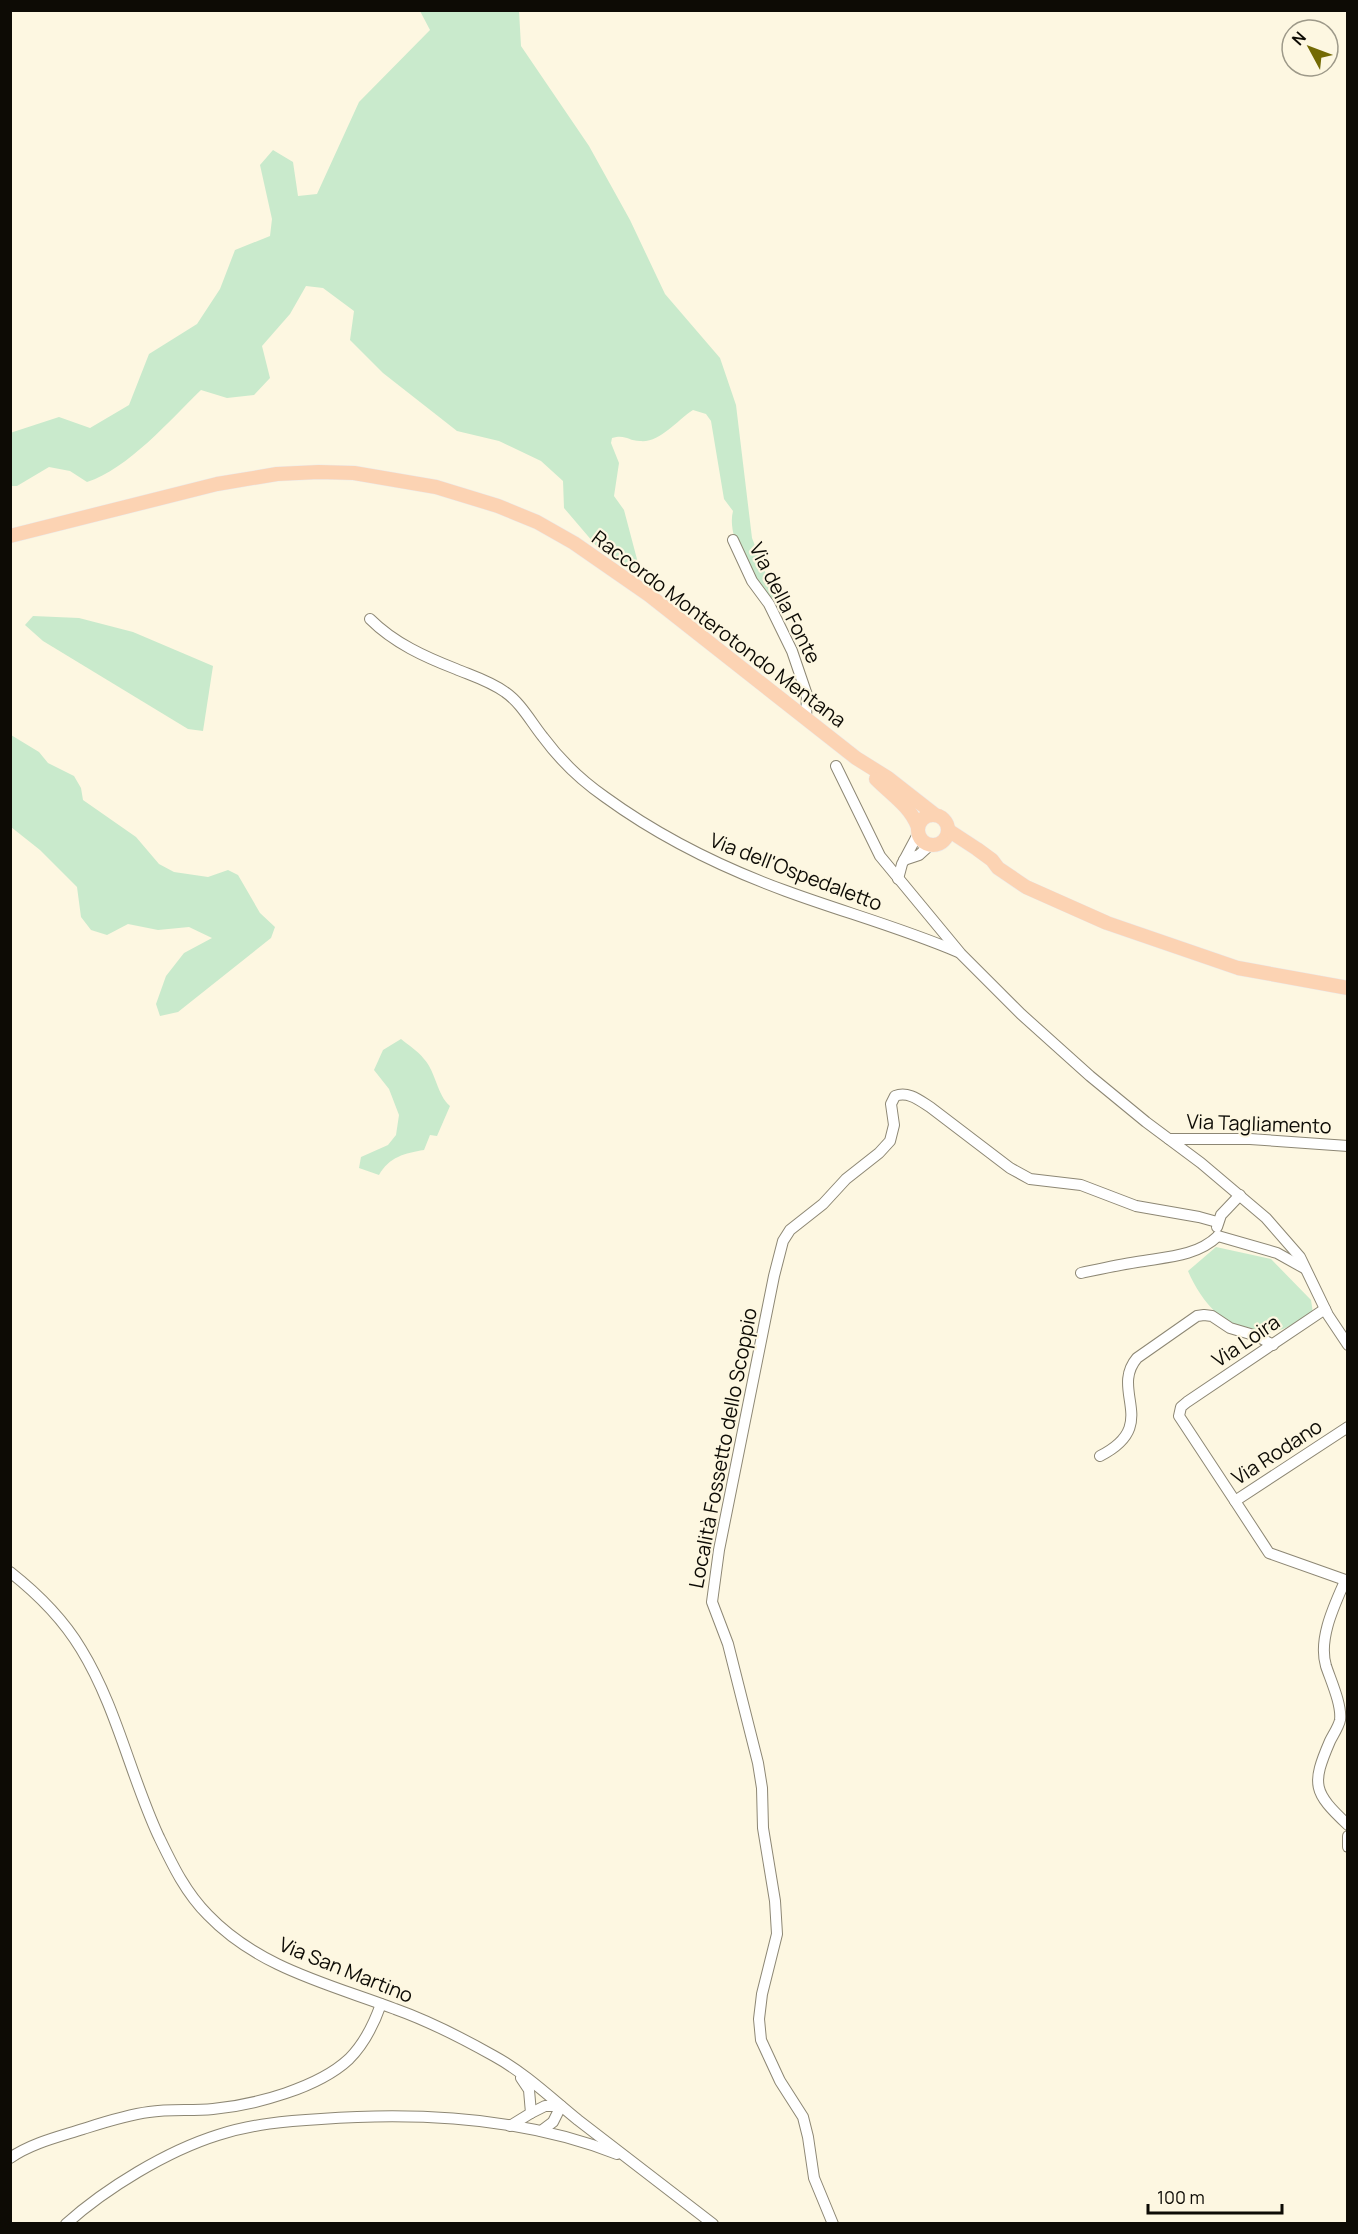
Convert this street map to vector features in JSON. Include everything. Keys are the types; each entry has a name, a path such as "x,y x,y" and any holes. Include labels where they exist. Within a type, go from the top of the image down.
{"main road":[{"name":"Raccordo Monterotondo Mentana","path":"10,536 217,484 277,474 347,473 423,484 498,506 556,532 649,595 856,758 888,778 934,814"},
{"path":"856,758 913,814 923,841 957,847 998,868 1044,897 1140,935 1238,968 1347,988"},
{"path":"918,830 922,819 934,814 946,821 948,830 945,839 934,844"},
{"path":"948,830 992,860 998,868"}],"street":[{"name":"Via della Fonte","path":"733,540 752,581 770,604 792,651 807,695 806,719"},
{"name":"Via dell'Ospedaletto","path":"370,619 386,634 403,645 428,658 483,679 506,692 548,744 571,768 598,792 645,824 708,858 783,890 961,954"},
{"path":"836,766 876,851 961,954 1021,1014 1090,1076 1240,1195 1272,1224 1300,1257 1325,1309 1347,1345"},
{"path":"898,879 900,868 918,830"},
{"path":"904,860 920,855 934,844"},
{"name":"Località Fossetto dello Scoppio","path":"833,2223 814,2178 803,2117 780,2081 760,2040 759,2019 762,1994 777,1934 775,1901 763,1827 762,1788 758,1763 728,1644 712,1602 719,1550 771,1287 783,1241 790,1230 823,1204 846,1179 884,1149 892,1137 894,1128 891,1104 895,1096 902,1094 930,1107 1010,1168 1030,1179 1081,1185 1136,1206 1217,1222"},
{"name":"Via Tagliamento","path":"1168,1139 1261,1140 1347,1146"},
{"path":"1218,1236 1217,1222 1240,1195"},
{"path":"1218,1236 1277,1253 1305,1268"},
{"path":"1081,1274 1110,1266 1189,1253 1206,1246 1218,1236"},
{"name":"Via Loira","path":"1187,1402 1325,1309"},
{"path":"1100,1456 1112,1450 1129,1433 1132,1408 1128,1382 1129,1369 1132,1364 1137,1358 1197,1316 1212,1316 1230,1328 1257,1336 1273,1345"},
{"name":"Via Rodano","path":"1187,1402 1181,1407 1179,1416 1235,1501 1347,1427"},
{"path":"1235,1501 1269,1553 1346,1581 1328,1629 1324,1647 1325,1662 1335,1693 1340,1720 1322,1761 1318,1782 1319,1791 1325,1803 1347,1825"},
{"name":"Via San Martino","path":"10,1572 55,1613 83,1652 107,1704 143,1802 177,1874 197,1903 223,1929 262,1956 321,1984 381,2004 441,2029 509,2065 713,2223"},
{"path":"1347,1836 1347,1847"},
{"path":"10,2158 38,2144 131,2115 163,2110 212,2109 240,2105 266,2099 301,2086 330,2072 352,2056 371,2028 381,2004"},
{"path":"509,2065 529,2090 531,2113"},
{"path":"510,2126 544,2106 561,2106 553,2122 541,2131"},
{"path":"66,2223 109,2190 177,2151 218,2135 251,2126 278,2122 368,2116 439,2118 541,2131 578,2140 628,2159"}],"green space":[{"path":"420,11 519,11 521,46 589,146 630,220 665,294 720,358 736,405 752,538 775,597 777,610 753,576 739,550 732,523 733,511 724,499 711,421 706,414 693,410 661,435 647,441 612,438 611,443 619,463 614,496 624,510 638,563 634,568 599,549 564,508 563,481 541,461 499,441 457,431 383,373 350,340 354,311 323,288 306,286 290,314 262,346 270,378 254,395 227,398 201,390 148,442 102,476 87,482 70,471 49,467 17,486 11,486 10,433 59,417 90,428 129,405 149,354 197,324 220,289 235,250 270,236 272,219 260,165 273,150 293,162 298,196 317,194 359,102 430,30"},
{"path":"33,616 79,618 133,632 213,666 203,731 188,729 43,641 25,625"},
{"path":"11,735 39,752 48,763 74,776 81,788 83,800 136,837 159,864 174,872 208,877 228,870 238,875 260,913 275,927 271,938 178,1012 160,1016 156,1004 166,976 184,953 212,938 189,927 158,930 128,924 107,935 91,930 81,917 77,887 40,850 11,827"},
{"path":"401,1039 419,1053 428,1064 442,1096 450,1106 437,1136 430,1135 424,1150 398,1157 379,1175 359,1168 361,1157 388,1145 396,1135 399,1115 389,1089 374,1070 383,1050"},
{"path":"1216,1247 1271,1259 1311,1300 1313,1313 1283,1329 1267,1332 1237,1327 1225,1320 1203,1298 1188,1271"}]}
